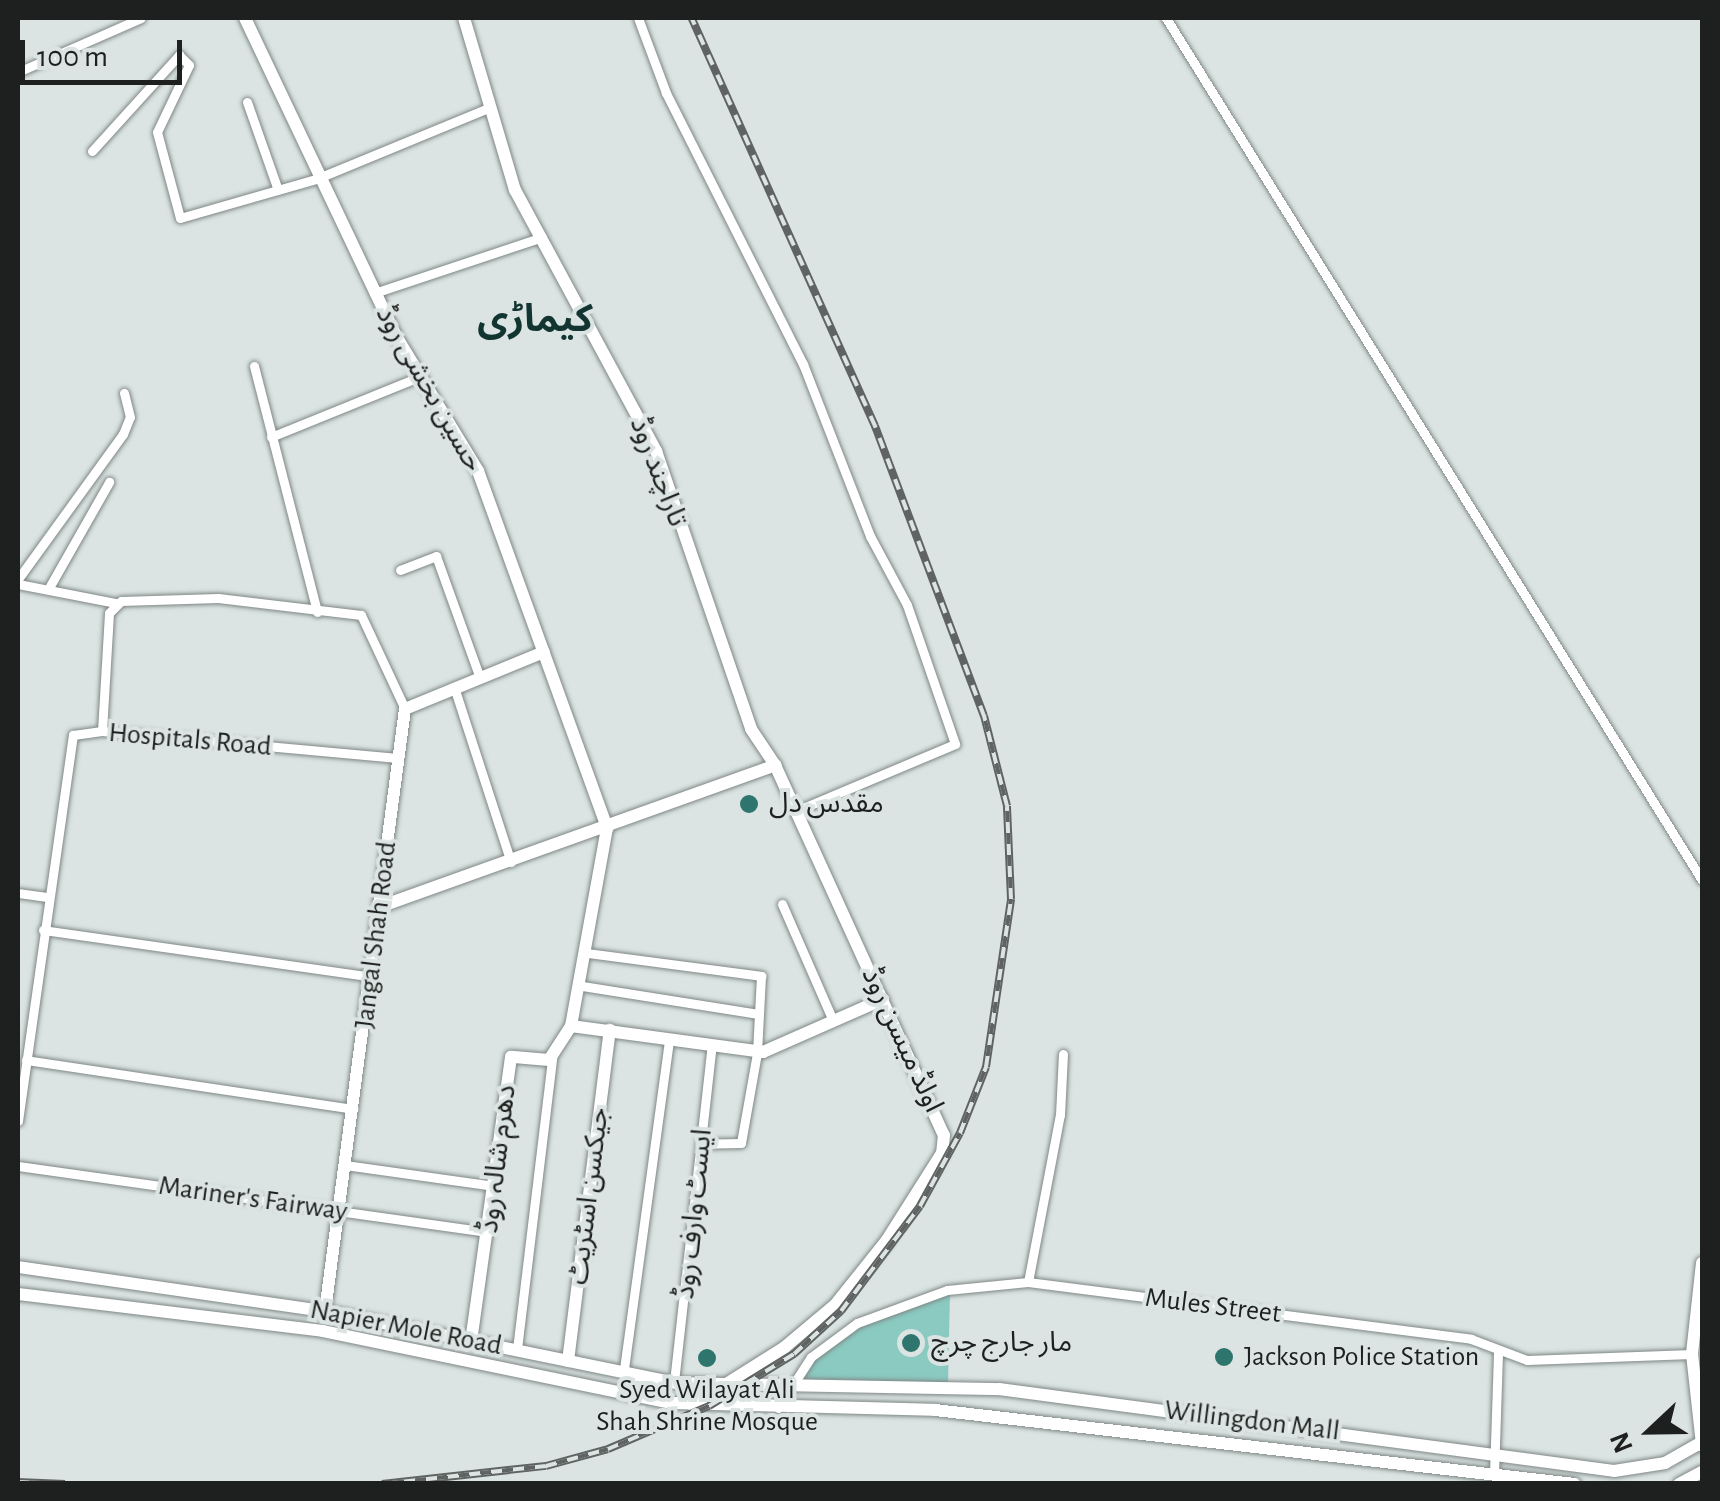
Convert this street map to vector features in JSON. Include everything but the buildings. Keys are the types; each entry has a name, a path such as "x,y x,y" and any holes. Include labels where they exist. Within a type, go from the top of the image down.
{"street":[{"path":"18,72 140,18"},
{"name":"حسین بخشی روڈ","path":"245,18 316,179 374,293 419,376 478,470 607,828"},
{"name":"تاراچند روڈ","path":"464,18 515,190 543,236 559,280 656,451 751,729 775,765"},
{"path":"638,18 666,92 803,364 870,536 907,605 955,744 796,811"},
{"path":"1166,18 1702,880"},
{"path":"92,150 179,55 189,65 157,132 176,214 184,219 316,179 488,108"},
{"path":"247,102 278,190"},
{"path":"374,293 543,236"},
{"path":"254,366 316,612"},
{"path":"271,436 419,376"},
{"path":"124,393 130,417 123,434 18,581 116,603 218,598 368,621 405,709 544,652"},
{"path":"50,586 109,482"},
{"path":"400,570 436,556 480,678"},
{"path":"102,732 109,613 116,603"},
{"path":"454,687 511,862"},
{"name":"Jangal Shah Road","path":"325,1311 382,906 405,709"},
{"name":"Hospitals Road","path":"18,1121 71,740 102,732 398,758"},
{"path":"382,906 775,765"},
{"name":"اولڈ میسن روڈ","path":"693,1404 836,1304 887,1240 942,1152 942,1126 775,765"},
{"name":"دھرم شالہ روڈ","path":"471,1340 511,1057 552,1058 571,1026 582,986 607,828"},
{"path":"18,893 48,897"},
{"path":"782,904 832,1021"},
{"path":"43,930 372,977"},
{"path":"587,953 757,974 763,983 757,1053 742,1143 702,1144"},
{"path":"582,986 759,1014"},
{"path":"571,1026 757,1053 883,999"},
{"name":"جیکسن اسٹریٹ","path":"568,1361 610,1030"},
{"path":"624,1369 669,1040"},
{"name":"ایسٹ وارف روڈ","path":"674,1382 712,1045"},
{"path":"1028,1282 1060,1115 1063,1054"},
{"path":"517,1349 552,1058"},
{"path":"26,1060 353,1109"},
{"path":"345,1164 495,1186"},
{"name":"Mariner's Fairway","path":"18,1166 489,1232"},
{"path":"1702,1263 1692,1354 1702,1443"},
{"name":"Napier Mole Road","path":"18,1268 325,1311 674,1382 789,1388"},
{"name":"Mules Street","path":"776,1410 811,1357 871,1317 947,1290 1028,1282 1471,1339 1527,1360 1692,1354"},
{"name":"Napier Mole Road","path":"18,1294 323,1331 693,1404 776,1410"},
{"path":"1494,1474 1498,1350"},
{"name":"Willingdon Mall","path":"789,1388 998,1389 1632,1471 1702,1443"},
{"name":"Willingdon Mall","path":"776,1410 935,1410 1575,1484"},
{"path":"1679,1484 1702,1472"}],"shaded area":[{"path":"950,1291 948,1385 789,1388 814,1358 859,1324"}],"railway":[{"path":"382,1484 546,1466 608,1449 709,1406 794,1354 841,1311 920,1206 960,1133 986,1067 1011,899 1007,806 984,716 875,426 692,18"},
{"path":"18,1482 65,1484"}],"place":[{"name":"مقدس دل","path":"749,804"},
{"name":"مار جارج چرچ","path":"911,1343"},
{"name":"Jackson Police Station","path":"1224,1357"},
{"name":"Syed Wilayat Ali Shah Shrine Mosque","path":"707,1358"}],"district":[{"name":"کیماڑی","path":"535,321"}]}
